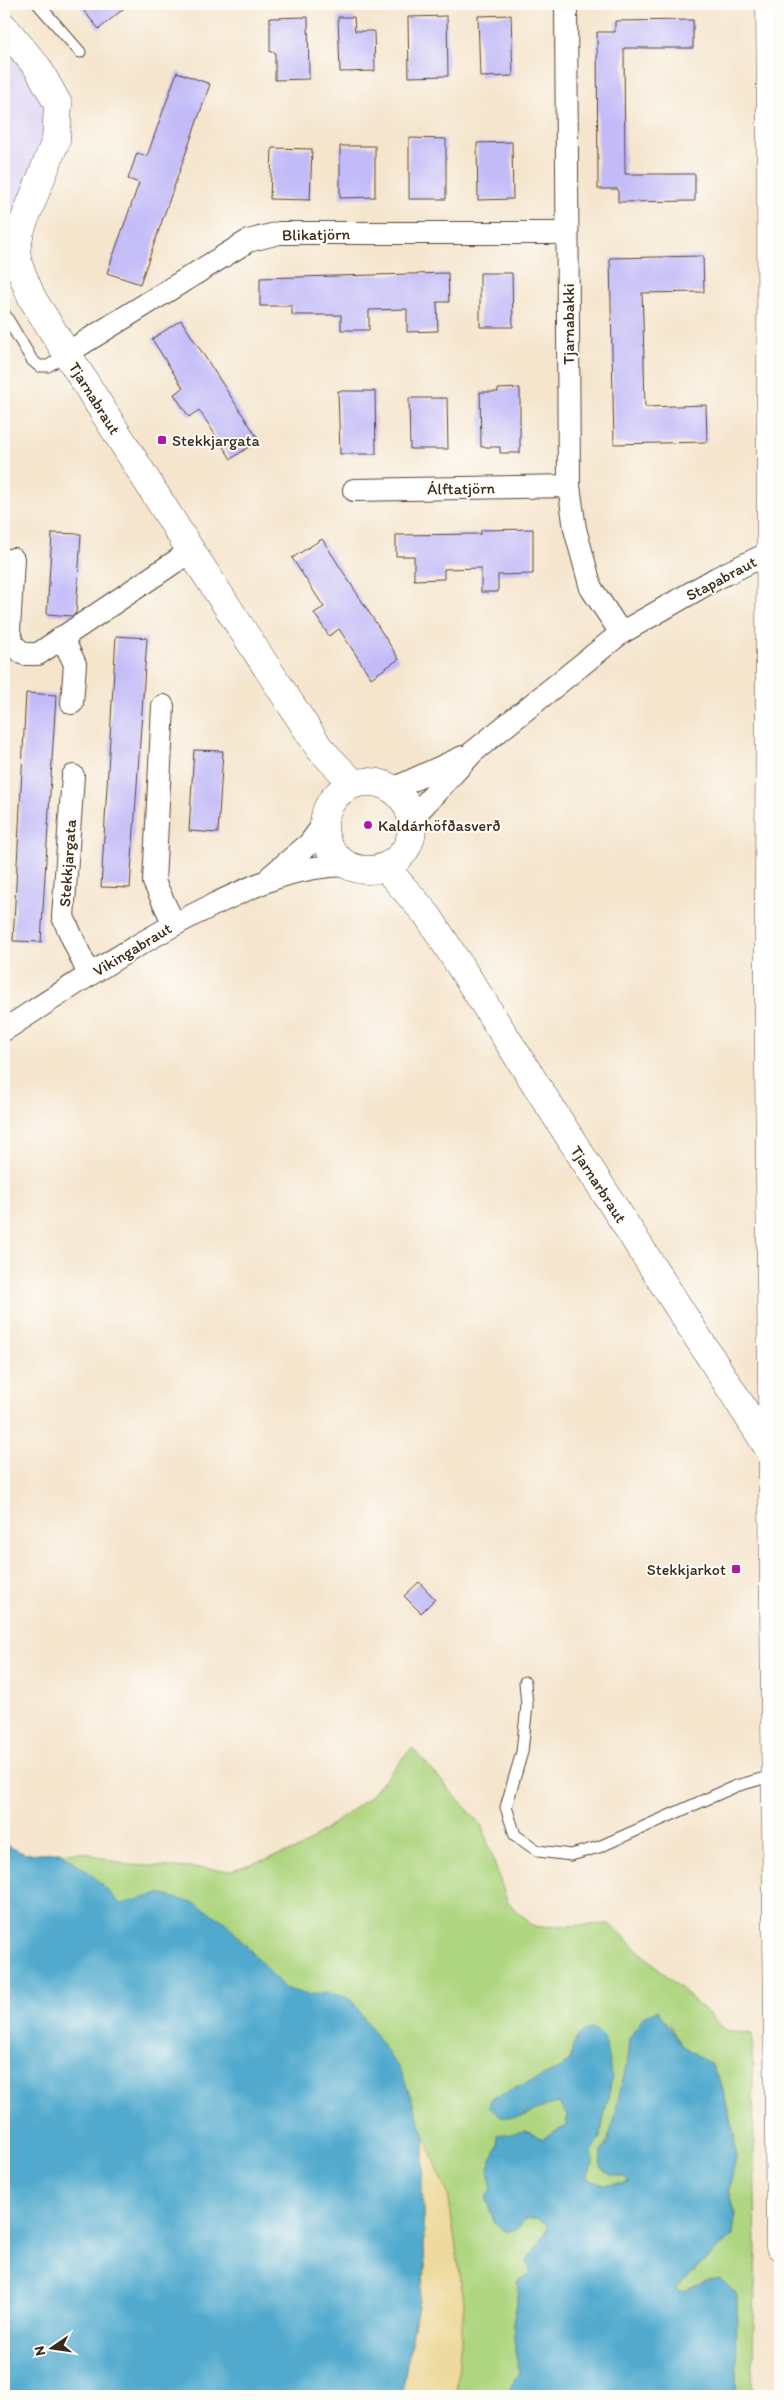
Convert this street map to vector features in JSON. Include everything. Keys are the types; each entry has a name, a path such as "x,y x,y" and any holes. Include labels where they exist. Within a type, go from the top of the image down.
{"street":[{"name":"Tjarnabakki","path":"566,4 569,486 576,529 591,588 621,633"},
{"name":"Stapabraut","path":"412,818 473,752 621,633 717,578 772,552 770,4"},
{"name":"Tjarnabraut","path":"4,27 38,68 58,104 56,140 20,230 16,250 18,264 32,298 191,552 320,749 354,784"},
{"name":"Blikatjörn","path":"68,353 248,241 279,233 567,233"},
{"name":"Álftatjörn","path":"354,490 569,486"},
{"path":"13,560 9,631 13,645 24,654 38,654 191,552"},
{"path":"772,552 769,1049 771,1452 777,1681 775,1775 780,2246"},
{"path":"62,637 75,664 72,703"},
{"path":"162,706 154,882 174,924"},
{"name":"Tjarnabraut","path":"320,749 328,812"},
{"name":"Stapabraut","path":"393,789 473,752"},
{"name":"Stekkjargata","path":"72,776 63,917 89,975"},
{"path":"367,782 381,784 393,789 405,802 412,818 413,830 394,859 372,870 359,869 347,865 330,848 328,812 342,791 354,784 367,782"},
{"name":"Vikingabraut","path":"266,879 309,844 328,812"},
{"name":"Tjarnarbraut","path":"394,859 428,916 771,1452"},
{"name":"Vikingabraut","path":"4,1030 89,975 174,924 266,879 317,867 347,865"}],"lane":[{"path":"38,4 80,52"},
{"path":"4,314 32,360 39,366 48,366 68,353"},
{"path":"525,1682 527,1705 522,1752 506,1807 515,1835 538,1851 571,1855 599,1847 736,1786 775,1775"}],"shaded area":[{"path":"4,46 24,70 47,106 46,138 4,248"}],"green space":[{"path":"412,1748 482,1826 507,1901 534,1927 610,1924 726,2030 752,2034 756,2246 752,2396 736,2396 737,2295 706,2281 682,2292 675,2289 733,2235 735,2212 729,2190 736,2158 734,2134 721,2083 711,2065 682,2045 668,2022 629,2039 616,2114 601,2152 611,2175 623,2177 630,2183 604,2185 586,2177 593,2164 592,2152 600,2137 612,2077 572,2050 571,2060 557,2070 492,2098 489,2107 525,2116 544,2105 558,2103 568,2114 566,2126 542,2139 526,2131 498,2145 488,2171 492,2189 522,2220 537,2219 548,2224 545,2235 528,2261 532,2274 518,2281 517,2303 513,2323 515,2351 520,2372 505,2396 456,2396 464,2301 448,2195 401,2396 4,2396 4,1844 25,1854 87,1853 127,1865 232,1870 299,1849 368,1798"}],"sand":[{"path":"425,2137 448,2195 464,2302 456,2396 401,2396 425,2268 422,2187"}],"water":[{"path":"4,1844 25,1854 59,1852 90,1873 121,1904 160,1894 196,1904 224,1921 284,1988 308,1995 328,1993 350,1998 402,2073 425,2137 422,2187 425,2268 401,2396 4,2396"},
{"path":"657,2010 682,2045 711,2065 721,2083 734,2134 736,2158 729,2190 735,2212 733,2235 675,2289 682,2292 706,2281 720,2278 737,2295 736,2396 505,2396 520,2372 515,2351 513,2323 517,2303 518,2280 531,2274 527,2261 545,2235 548,2224 537,2219 523,2220 517,2229 506,2232 495,2223 486,2199 492,2189 488,2171 498,2145 497,2135 526,2131 543,2139 566,2126 568,2114 558,2103 523,2116 506,2117 497,2114 489,2107 492,2098 557,2070 571,2060 572,2049 579,2036 593,2028 604,2037 612,2077 600,2137 592,2152 593,2164 586,2177 604,2185 629,2183 623,2177 611,2175 600,2167 601,2152 608,2142 628,2059 629,2039 643,2017"}],"building":[{"path":"78,4 129,4 99,29"},
{"path":"511,15 513,76 480,77 478,16"},
{"path":"447,16 448,76 409,77 408,17"},
{"path":"308,17 309,79 275,80 275,52 270,52 270,18"},
{"path":"338,17 354,17 355,31 374,31 375,71 340,72"},
{"path":"693,20 693,48 624,48 625,174 695,174 695,201 618,202 618,189 598,189 597,32 615,32 615,21"},
{"path":"177,72 210,84 140,284 107,273 139,183 128,179 137,153 147,156"},
{"path":"409,138 446,139 446,199 409,199"},
{"path":"512,142 513,199 478,200 477,143"},
{"path":"340,146 375,146 375,197 340,198"},
{"path":"272,148 312,149 310,200 270,199"},
{"path":"703,256 704,292 642,293 645,407 706,405 707,442 614,444 610,258"},
{"path":"448,273 449,302 437,302 438,331 407,332 407,309 369,310 369,330 341,330 341,315 292,315 292,306 260,306 260,278"},
{"path":"480,273 512,273 513,327 480,327"},
{"path":"181,320 259,440 231,459 199,410 189,417 174,394 183,388 152,339"},
{"path":"520,388 520,453 500,453 500,447 481,447 480,392 498,392 498,389"},
{"path":"338,391 375,391 376,454 340,454"},
{"path":"409,398 447,398 448,449 410,449"},
{"path":"533,529 533,574 498,575 498,592 481,592 481,568 444,569 444,579 414,580 414,556 396,556 396,535 481,534 481,530"},
{"path":"52,533 81,534 76,613 72,616 47,614"},
{"path":"322,539 399,659 371,678 339,629 329,636 314,613 324,607 292,558"},
{"path":"116,636 147,638 130,888 101,887"},
{"path":"26,693 56,695 41,942 13,941"},
{"path":"194,750 223,751 218,833 189,831"},
{"path":"419,1582 435,1599 421,1613 404,1596"}],"place":[{"name":"Stekkjargata","path":"162,440"},
{"name":"Kaldárhöfðasverð","path":"368,825"},
{"name":"Stekkjarkot","path":"736,1569"}]}
